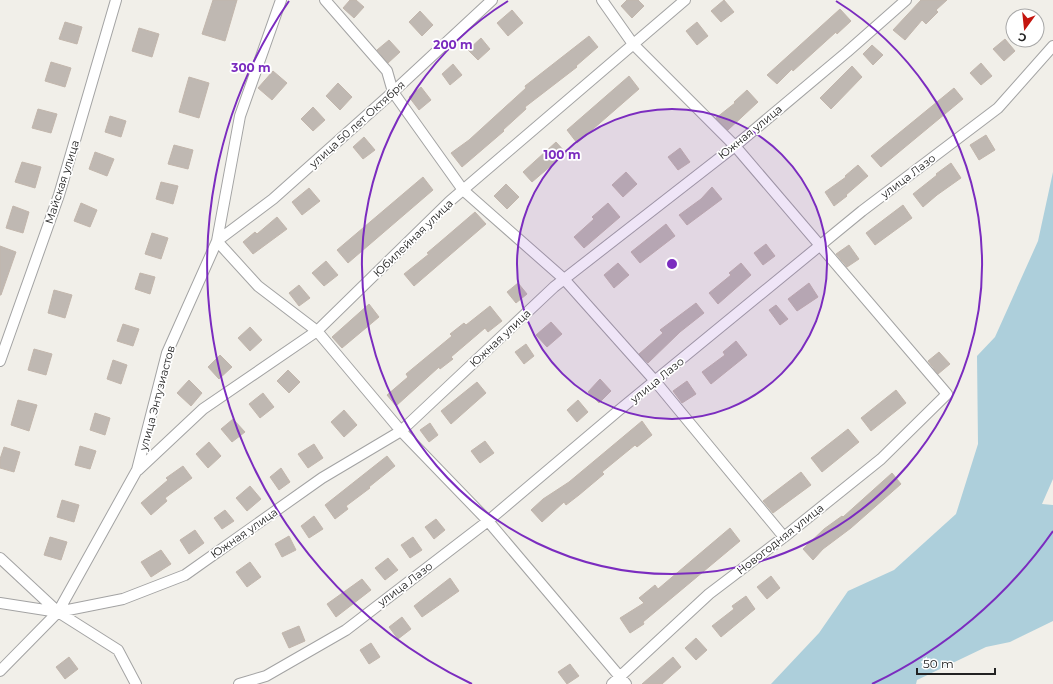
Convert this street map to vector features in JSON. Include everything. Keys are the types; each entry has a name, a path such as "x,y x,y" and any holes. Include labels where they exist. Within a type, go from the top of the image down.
{"street":[{"name":"Майская улица","path":"0,361 59,195 116,0"},
{"name":"улица Энтузиастов","path":"0,671 58,612 138,470 167,353 217,241 240,116 281,0"},
{"path":"325,0 387,71 393,92 463,190 564,279 655,381 784,537"},
{"name":"улица 50 лет Октября","path":"217,241 273,199 393,92 492,0"},
{"path":"602,0 633,44 735,146 822,246"},
{"name":"Юбилейная улица","path":"138,470 203,409 317,331 463,190 685,0"},
{"name":"Южная улица","path":"58,612 123,599 185,575 322,478 401,431 564,279 735,146 847,52 906,0"},
{"name":"улица Лазо","path":"239,684 266,676 346,630 488,521 655,381 822,246 862,211 998,108 1053,46"},
{"path":"217,241 258,286 317,331 401,431 488,521 623,680"},
{"name":"Новогодняя улица","path":"612,684 623,680 709,594 784,537 881,459 947,394 822,246"},
{"path":"0,558 58,612 118,650 136,684"},
{"path":"0,603 58,612"}],"water":[{"path":"1053,172 1053,479 1042,504 1053,505 1053,621 1010,642 986,647 917,680 916,684 771,684 819,633 848,591 894,570 956,514 978,444 977,356 995,337 1038,241"}],"building":[{"path":"213,0 237,0 225,41 202,34"},
{"path":"350,0 356,0 364,7 354,18 343,8"},
{"path":"627,0 638,0 644,6 632,18 621,6"},
{"path":"724,0 734,12 721,22 711,11"},
{"path":"921,0 947,0 936,10 938,12 926,24 922,20 905,40 893,30"},
{"path":"840,9 851,21 837,34 836,32 793,71 792,69 777,84 767,75"},
{"path":"512,10 523,23 508,36 497,23"},
{"path":"420,11 433,25 422,36 409,22"},
{"path":"65,22 82,27 77,44 59,39"},
{"path":"697,22 708,36 697,45 686,31"},
{"path":"139,28 159,34 152,57 132,51"},
{"path":"589,36 598,47 576,66 577,67 525,107 526,109 503,130 504,131 462,167 451,153 469,140 526,88 525,86"},
{"path":"481,38 490,49 478,60 468,50"},
{"path":"1005,39 1005,48 1012,48 1015,51 1004,61 993,49"},
{"path":"389,40 400,52 388,63 377,50"},
{"path":"872,45 883,55 873,65 863,54"},
{"path":"51,62 71,68 65,87 45,81"},
{"path":"981,63 992,76 981,85 970,73"},
{"path":"453,64 462,75 450,85 442,74"},
{"path":"852,66 862,77 831,109 820,98"},
{"path":"273,71 287,83 272,100 258,88"},
{"path":"629,76 639,89 577,143 567,130"},
{"path":"189,77 209,83 199,118 179,112"},
{"path":"338,83 352,97 340,110 326,96"},
{"path":"421,87 431,100 419,110 409,97"},
{"path":"954,88 963,99 881,167 871,156"},
{"path":"747,90 758,102 728,130 716,118 735,103 734,102"},
{"path":"313,107 325,120 313,131 301,119"},
{"path":"38,109 57,114 51,133 32,128"},
{"path":"110,116 126,121 121,137 105,132"},
{"path":"986,135 995,150 979,160 970,145"},
{"path":"364,137 375,150 363,159 353,147"},
{"path":"556,142 566,153 532,182 523,172"},
{"path":"174,145 193,150 188,169 168,164"},
{"path":"680,148 690,162 678,170 668,157"},
{"path":"95,152 114,159 107,176 89,169"},
{"path":"22,162 41,167 35,188 15,182"},
{"path":"951,163 961,178 923,207 913,194"},
{"path":"858,165 868,176 834,206 825,192 846,177 845,176"},
{"path":"626,172 637,184 623,197 612,185"},
{"path":"423,177 433,190 348,263 337,250"},
{"path":"161,182 178,186 173,204 156,199"},
{"path":"506,184 519,197 507,209 494,196"},
{"path":"712,187 722,199 687,225 679,215 701,199"},
{"path":"309,188 320,201 302,215 292,202"},
{"path":"81,203 97,210 90,227 74,221"},
{"path":"608,203 620,217 584,248 574,237 594,219 592,217"},
{"path":"903,205 912,218 875,245 866,233"},
{"path":"13,206 29,212 23,233 6,228"},
{"path":"475,212 486,224 414,286 404,274 429,254 427,253"},
{"path":"277,217 287,229 253,254 243,242 255,232 257,234"},
{"path":"666,224 675,236 640,263 631,252"},
{"path":"152,233 168,238 161,259 145,254"},
{"path":"766,244 775,256 763,265 754,253"},
{"path":"849,245 859,259 847,267 836,254"},
{"path":"0,246 16,252 1,295 0,295"},
{"path":"326,261 338,275 324,286 312,273"},
{"path":"618,263 629,275 614,288 604,275"},
{"path":"741,263 751,275 718,304 709,293 731,275 729,273"},
{"path":"140,273 155,277 150,294 135,289"},
{"path":"518,283 527,294 516,303 507,292"},
{"path":"809,283 818,297 797,311 788,299"},
{"path":"299,285 310,298 299,306 289,293"},
{"path":"54,290 72,295 65,318 48,313"},
{"path":"696,303 704,313 680,332 648,363 639,354 663,333 660,330"},
{"path":"369,304 379,317 342,348 332,337"},
{"path":"776,305 788,319 780,325 769,310"},
{"path":"490,306 502,321 488,332 485,328 451,357 453,359 440,369 439,367 396,406 387,395 408,377 406,374 452,336 450,334 464,323 466,325"},
{"path":"551,322 562,334 547,347 536,335"},
{"path":"123,324 139,329 133,346 117,341"},
{"path":"250,327 262,340 250,351 238,338"},
{"path":"736,341 747,355 711,384 702,372 725,355 723,352"},
{"path":"526,344 534,356 524,364 515,352"},
{"path":"34,349 52,354 46,375 28,370"},
{"path":"939,352 950,364 938,374 928,361"},
{"path":"220,355 232,367 219,379 208,367"},
{"path":"113,360 127,365 121,384 107,379"},
{"path":"288,370 300,382 289,393 277,381"},
{"path":"600,379 611,391 599,403 588,392"},
{"path":"189,380 202,393 191,406 177,393"},
{"path":"687,381 696,394 682,403 673,391"},
{"path":"477,382 486,393 451,424 441,411"},
{"path":"896,390 906,403 871,431 861,418"},
{"path":"263,393 274,407 260,418 249,404"},
{"path":"18,400 37,405 29,431 11,425"},
{"path":"578,400 588,412 577,422 567,410"},
{"path":"344,410 357,425 344,437 331,422"},
{"path":"95,413 110,418 105,435 90,430"},
{"path":"233,419 245,432 232,442 221,429"},
{"path":"642,421 652,435 637,447 635,445 602,472 604,474 579,495 566,505 564,502 542,522 531,510 543,499 569,482"},
{"path":"430,423 438,435 429,442 420,430"},
{"path":"848,429 859,442 822,472 811,458"},
{"path":"485,441 494,453 480,463 471,451"},
{"path":"209,442 221,456 208,468 196,454"},
{"path":"314,444 323,458 308,468 298,454"},
{"path":"80,446 96,451 90,469 75,465"},
{"path":"4,447 20,452 14,472 0,468 0,459"},
{"path":"387,456 395,466 369,487 370,488 346,506 348,509 335,519 325,505"},
{"path":"183,466 192,478 165,498 167,501 151,515 141,503 168,480 166,478"},
{"path":"281,468 290,482 279,490 270,477"},
{"path":"801,472 811,485 773,513 763,501"},
{"path":"892,473 901,484 851,528 823,549 813,560 803,549 824,529 842,516 843,517"},
{"path":"250,486 261,499 247,511 236,498"},
{"path":"62,500 79,505 74,522 57,517"},
{"path":"225,510 234,521 222,529 214,518"},
{"path":"314,516 323,529 309,538 301,526"},
{"path":"436,519 445,530 434,539 425,527"},
{"path":"730,528 740,541 643,622 644,624 630,633 620,618 644,603 639,598 655,585 658,589"},
{"path":"195,530 204,543 189,554 180,540"},
{"path":"289,536 296,550 282,557 275,544"},
{"path":"50,537 67,542 61,560 44,555"},
{"path":"413,537 422,550 410,558 401,545"},
{"path":"161,550 171,564 151,577 141,562"},
{"path":"388,558 398,570 385,580 375,568"},
{"path":"250,562 261,577 247,587 236,572"},
{"path":"771,576 780,588 767,599 757,587"},
{"path":"450,578 459,591 422,617 414,606"},
{"path":"362,579 371,590 336,617 327,604"},
{"path":"746,596 755,609 721,637 712,626 734,609 732,606"},
{"path":"402,617 411,629 398,639 389,627"},
{"path":"299,626 305,641 289,648 282,633"},
{"path":"696,638 707,650 696,660 685,648"},
{"path":"371,643 380,657 369,664 360,650"},
{"path":"69,657 78,669 65,679 56,667"},
{"path":"673,657 681,667 662,684 642,684"},
{"path":"570,664 579,676 567,684 558,672"}]}
